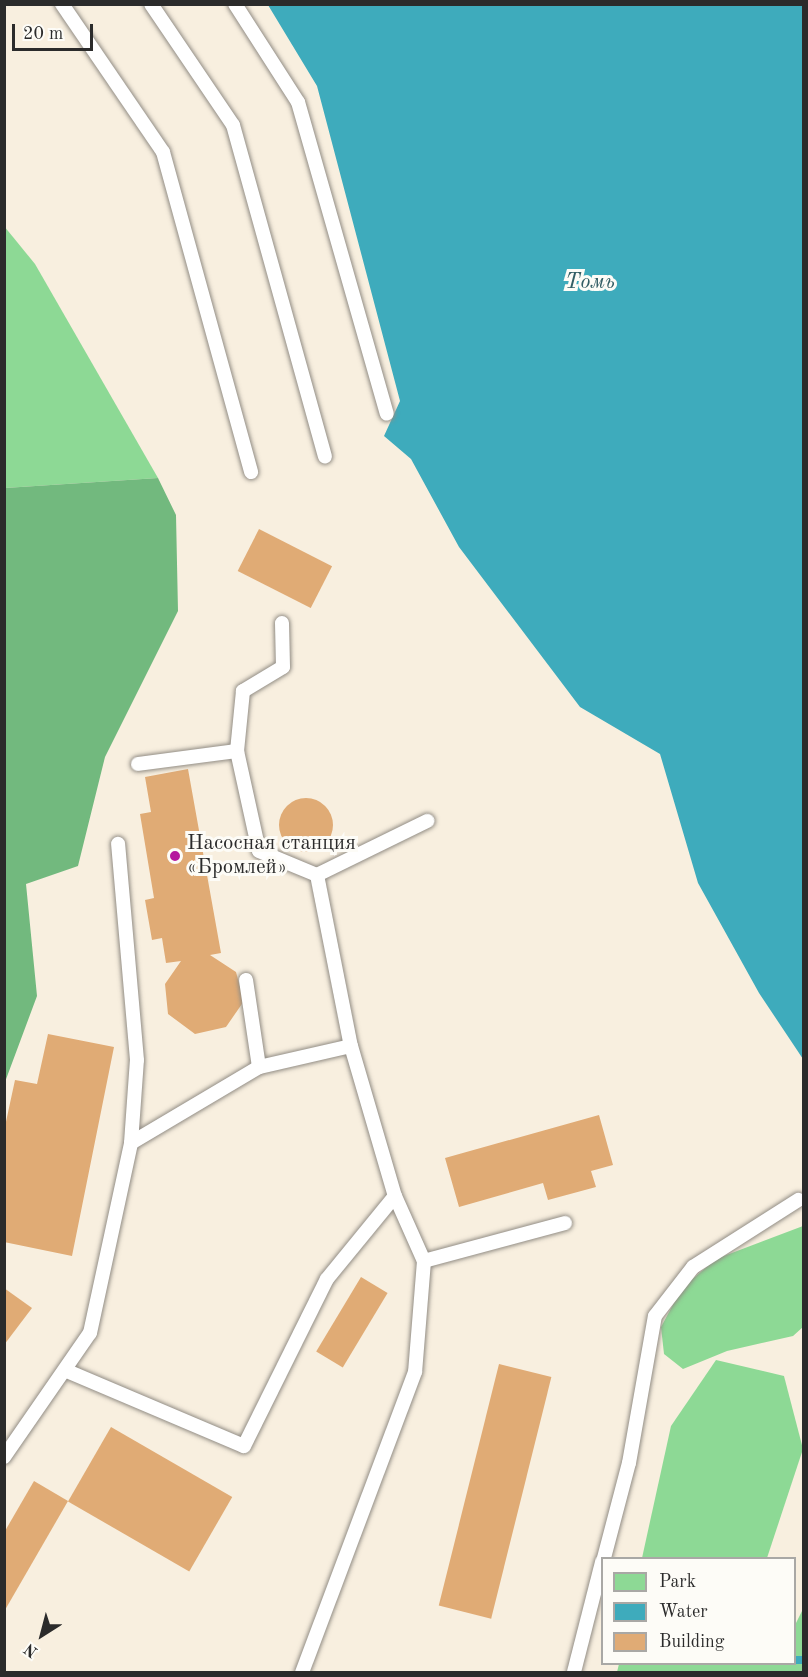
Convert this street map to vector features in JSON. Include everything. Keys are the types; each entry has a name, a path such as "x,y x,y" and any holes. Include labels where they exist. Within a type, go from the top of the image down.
{"lane":[{"path":"62,4 163,152 251,472"},
{"path":"151,4 233,124 325,456"},
{"path":"235,4 298,102 387,414"},
{"path":"282,623 283,667 243,691 237,751 259,851 317,875 428,821"},
{"path":"138,764 237,751"},
{"path":"4,1457 67,1371 90,1333 130,1143 137,1060 118,844"},
{"path":"302,1672 415,1372 424,1261 396,1196 351,1046 317,875"},
{"path":"246,980 259,1067"},
{"path":"130,1143 259,1067 351,1046"},
{"path":"67,1371 244,1446 327,1279 396,1196"},
{"path":"604,1557 628,1463 656,1316 693,1267 798,1200"},
{"path":"424,1261 565,1223"},
{"path":"574,1672 601,1568"}],"green space":[{"path":"4,226 35,264 158,478 5,488"},
{"path":"158,478 176,515 178,611 105,757 78,866 26,884 37,996 5,1082 5,488"},
{"path":"803,1226 803,1327 793,1336 727,1351 683,1369 664,1354 661,1327 682,1288 716,1259"},
{"path":"716,1360 784,1376 803,1449 767,1557 642,1557 671,1426"},
{"path":"803,1609 803,1672 617,1672 619,1665 796,1665 796,1623"}],"water":[{"name":"Томь","path":"268,5 803,5 803,1059 759,993 698,883 660,754 580,707 459,547 411,459 384,436 400,401 317,86"}],"building":[{"path":"259,529 332,566 311,608 238,571"},
{"name":"Насосная станция «Бромлей»","path":"188,769 221,953 210,955 236,972 244,1001 226,1027 195,1034 168,1014 165,984 181,961 166,963 162,938 152,940 145,900 154,898 140,814 151,812 145,777"},
{"path":"301,798 311,798 321,802 329,810 333,825 329,840 321,848 311,852 301,852 291,848 283,840 279,830 279,820 283,810 291,802"},
{"path":"48,1034 114,1047 72,1256 4,1242 4,1131 15,1080 37,1084"},
{"path":"599,1115 613,1165 591,1171 596,1187 548,1200 543,1183 459,1207 445,1158"},
{"path":"361,1277 388,1293 343,1368 316,1352"},
{"path":"4,1288 32,1308 4,1345"},
{"path":"499,1364 551,1377 491,1619 439,1606"},
{"path":"111,1427 232,1497 189,1571 68,1501"},
{"path":"34,1481 68,1501 5,1610 5,1531"}],"waterway":[{"path":"796,1660 804,1660"}],"place":[{"name":"Насосная станция «Бромлей»","path":"175,856"}]}
